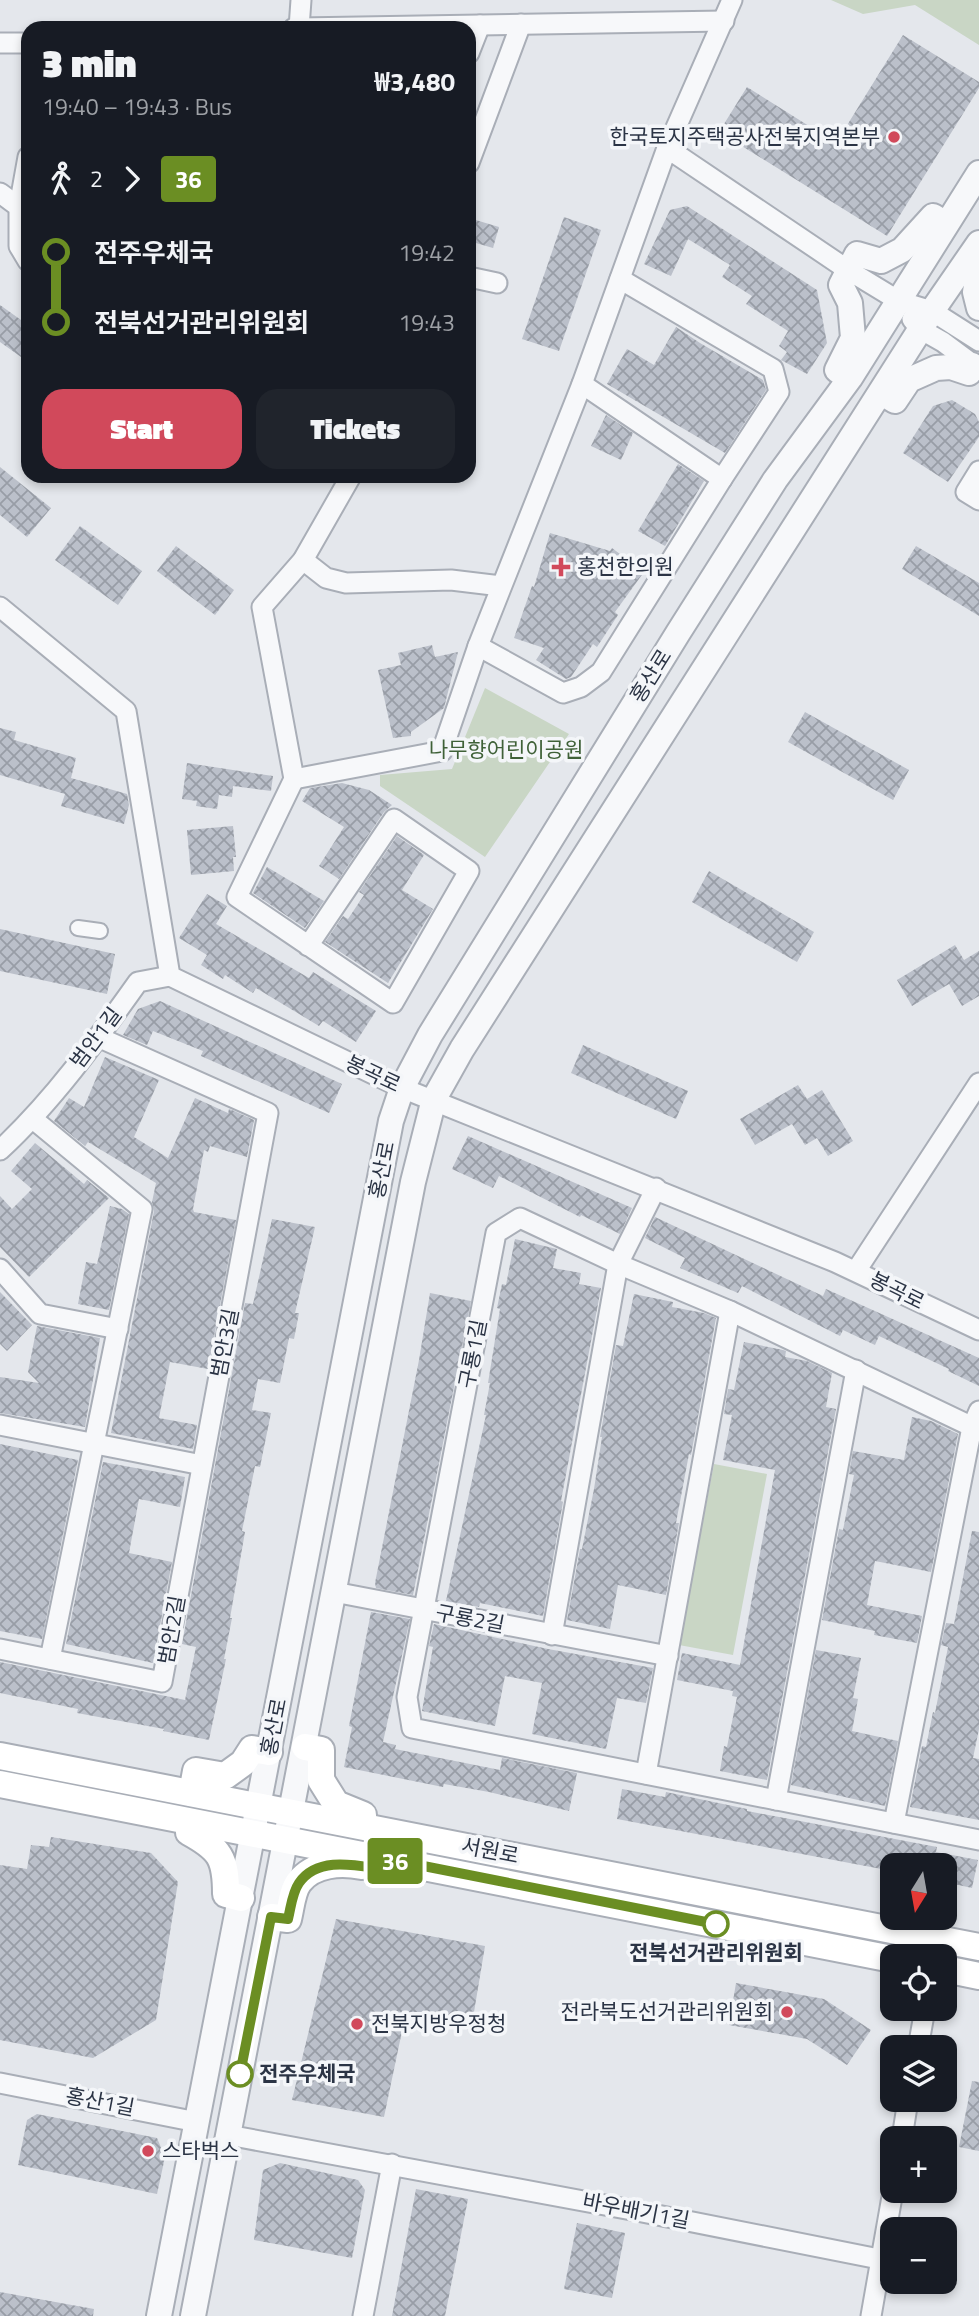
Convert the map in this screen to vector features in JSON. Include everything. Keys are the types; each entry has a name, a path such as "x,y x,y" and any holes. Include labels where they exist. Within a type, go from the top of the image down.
{"main road":[{"path":"304,1747 321,1751 321,1780 336,1804 363,1815 362,1826"},
{"path":"192,1793 195,1771 225,1776 243,1763 252,1749 269,1752"},
{"name":"서원로","path":"0,1756 979,1947"},
{"name":"서원로","path":"0,1784 880,1957"},
{"path":"190,1821 189,1832 211,1844 224,1861 226,1894 241,1898"},
{"path":"271,1917 288,1919 300,1880 317,1869 345,1863 375,1868 378,1857"},
{"path":"957,1971 979,1976"}],"street":[{"path":"298,21 301,0"},
{"path":"294,779 442,751 478,646 582,384 667,148 732,0"},
{"path":"476,25 724,21"},
{"path":"476,144 521,24"},
{"path":"476,35 480,25"},
{"path":"0,43 21,43"},
{"path":"667,148 926,320 943,342 977,358 969,373 951,367 936,369 909,380 895,401 881,393"},
{"name":"홍산로","path":"159,2316 391,1121 402,1088 430,1035 678,633 775,480 850,378 979,173"},
{"path":"0,193 19,207"},
{"path":"21,196 21,249"},
{"path":"850,378 837,370 853,338 850,303 841,285 857,254 881,261 902,250 933,216 946,224"},
{"path":"973,253 978,272 975,292 979,308"},
{"name":"홍산로","path":"193,2316 413,1182 434,1099 462,1049 926,320 973,253"},
{"path":"476,278 497,283"},
{"path":"478,646 563,693 581,687 601,672 779,392 773,369 620,279"},
{"path":"582,384 722,478"},
{"path":"979,471 966,492 979,500"},
{"path":"308,946 394,819 469,871 393,1003 308,946 237,897 294,779 262,607 303,560 347,483"},
{"path":"303,560 327,578 346,583 451,580 501,586"},
{"path":"0,607 126,710 170,976"},
{"path":"78,928 100,931"},
{"name":"봉곡로","path":"170,976 402,1088 656,1188 856,1271 979,1330"},
{"name":"범안1길","path":"0,1150 33,1119 138,982 170,976"},
{"name":"범안3길","path":"98,1037 268,1113 202,1465"},
{"path":"856,1271 979,1083"},
{"path":"33,1119 142,1209 50,1659"},
{"path":"552,1635 618,1264 656,1188"},
{"name":"구룡1길","path":"424,1610 496,1233 520,1218 977,1423 894,1823"},
{"path":"0,1269 40,1314 118,1329"},
{"path":"646,1774 730,1311"},
{"path":"776,1800 856,1370"},
{"path":"0,1425 202,1465"},
{"name":"범안2길","path":"0,1649 162,1682 202,1465"},
{"path":"334,1592 424,1610"},
{"name":"구룡2길","path":"668,1656 424,1610 407,1697 412,1728 979,1840"},
{"name":"홍산1길","path":"1,2090 197,2122"},
{"name":"바우배기1길","path":"228,2135 392,2164 879,2259"},
{"path":"363,2316 392,2164"},
{"path":"871,2316 891,2203"}],"green space":[{"path":"831,0 979,0 979,45 915,5 863,14"},
{"name":"나무향어린이공원","path":"485,688 569,734 485,857 380,786 380,775 452,769"},
{"path":"714,1464 767,1474 733,1655 679,1645"}],"building":[{"name":"한국토지주택공사전북지역본부","path":"903,35 979,82 979,88 887,236 719,132 747,87 836,143"},
{"path":"687,206 817,290 827,343 807,374 781,360 787,352 779,346 788,331 746,304 752,296 722,277 730,265 688,239 671,276 644,264 670,210"},
{"path":"564,217 601,230 559,351 522,339"},
{"path":"476,220 499,227 493,248 476,243"},
{"path":"0,305 21,320 21,357 0,342"},
{"path":"676,327 763,380 766,390 725,453 607,384 627,349 654,365"},
{"path":"952,400 975,414 979,422 979,437 948,482 903,453 933,406"},
{"path":"606,415 633,433 621,460 591,446"},
{"path":"678,464 704,481 665,546 638,531"},
{"path":"0,467 51,508 27,537 0,515"},
{"path":"80,526 142,571 118,605 55,560"},
{"path":"550,533 610,551 612,548 644,572 615,612 618,615 597,647 593,644 571,677 566,679 536,660 544,648 514,638 532,586 534,587"},
{"path":"176,546 234,590 215,615 157,571"},
{"path":"916,546 979,583 979,616 902,569"},
{"path":"432,645 435,657 458,652 444,708 411,732 411,736 393,738 378,670 401,665 398,653"},
{"path":"805,712 909,770 893,800 788,742"},
{"path":"0,728 16,732 14,740 76,758 71,778 127,794 129,805 124,824 61,806 65,794 0,775"},
{"path":"187,763 273,776 271,791 233,786 232,797 219,795 217,809 196,806 197,801 182,799"},
{"path":"342,783 369,790 392,805 384,812 339,879 319,866 344,827 302,801 310,788"},
{"path":"233,826 236,857 233,857 234,871 191,875 187,830"},
{"path":"397,836 424,855 402,890 433,909 388,983 325,942 343,916 348,919 364,895 359,892"},
{"path":"267,867 324,901 305,928 253,893"},
{"path":"709,871 814,932 797,962 692,902"},
{"path":"207,894 227,906 216,924 309,978 313,972 376,1011 356,1042 323,1021 319,1026 256,988 253,993 225,975 223,979 201,965 207,955 179,938"},
{"path":"0,929 115,954 107,994 0,971"},
{"path":"955,945 964,960 979,951 979,996 962,1006 949,984 912,1006 897,980"},
{"path":"160,1001 342,1084 329,1113 201,1056 203,1051 153,1031 147,1045 123,1035 138,1009"},
{"path":"583,1045 688,1091 676,1119 571,1073"},
{"path":"105,1057 159,1080 134,1137 168,1158 195,1098 228,1113 229,1109 254,1120 247,1157 210,1146 208,1152 204,1150 193,1209 194,1212 236,1220 208,1369 170,1362 159,1418 197,1425 193,1449 111,1433 154,1211 152,1202 156,1183 88,1142 85,1146 54,1121 69,1098 84,1107"},
{"path":"798,1085 807,1099 822,1090 853,1141 828,1156 817,1138 805,1145 792,1124 755,1145 740,1119"},
{"path":"468,1136 632,1208 620,1234 499,1176 493,1188 452,1169"},
{"path":"35,1143 84,1184 87,1180 109,1198 29,1277 0,1247 0,1196 12,1209 32,1189 11,1171"},
{"path":"110,1206 129,1214 109,1310 78,1304 86,1262 97,1264"},
{"path":"655,1217 823,1296 826,1289 979,1358 979,1386 879,1336 875,1345 843,1330 840,1336 742,1286 738,1293 680,1268 685,1258 645,1238"},
{"path":"272,1219 315,1227 295,1313 299,1313 294,1339 289,1338 280,1383 258,1379 252,1410 271,1413 260,1467 255,1466 242,1531 245,1532 230,1618 226,1659 209,1740 77,1713 78,1709 0,1693 0,1662 185,1700 196,1647 182,1644 245,1303 253,1304"},
{"path":"515,1239 557,1249 553,1268 581,1273 579,1284 601,1288 561,1501 563,1502 543,1616 480,1603 479,1607 446,1601 486,1415 488,1383 500,1309 497,1308 502,1284 506,1285"},
{"path":"0,1292 32,1325 7,1351 0,1344"},
{"path":"430,1293 471,1301 413,1595 376,1588 375,1583"},
{"path":"634,1294 673,1302 672,1307 716,1318 676,1523 679,1523 666,1595 618,1585 610,1629 567,1620 594,1489 616,1345 623,1346"},
{"path":"37,1326 100,1338 85,1427 0,1413 0,1377 39,1383 28,1372"},
{"path":"744,1342 786,1351 785,1357 807,1361 832,1373 826,1407 836,1409 767,1780 720,1771 737,1697 732,1696 733,1691 677,1680 682,1653 740,1665 775,1470 723,1460 732,1415 724,1414 728,1389 734,1390"},
{"path":"912,1417 931,1421 958,1434 931,1572 875,1561 867,1605 922,1616 917,1643 874,1635 875,1631 822,1620 839,1529 843,1530 854,1475 849,1474 853,1451 904,1460"},
{"path":"0,1444 78,1460 42,1639 0,1631"},
{"path":"103,1462 185,1477 180,1507 139,1499 129,1553 172,1562 153,1663 66,1644"},
{"path":"972,1531 979,1532 979,1729 973,1758 979,1759 979,1820 910,1807 922,1746 926,1747 933,1712 935,1713 948,1647 941,1645 946,1623 954,1624"},
{"path":"371,1612 410,1619 383,1742 396,1745 395,1749 500,1770 502,1758 577,1773 569,1811 489,1792 444,1784 443,1787 344,1767 352,1727 349,1726"},
{"path":"434,1624 653,1668 646,1703 617,1698 606,1749 532,1734 542,1683 505,1676 495,1726 422,1711 433,1647 429,1646"},
{"path":"816,1650 861,1658 853,1698 858,1699 852,1731 898,1741 885,1806 791,1785"},
{"path":"622,1789 665,1797 666,1792 747,1811 937,1847 936,1852 941,1853 880,1853 880,1869 617,1819"},
{"path":"51,1837 151,1853 178,1882 156,2020 93,2058 0,2040 0,1865 27,1869 31,1845 49,1847"},
{"path":"957,1856 978,1860 972,1888 957,1885"},
{"name":"전북지방우정청","path":"336,1919 485,1946 471,2030 405,2017 384,2117 292,2100"},
{"name":"전라북도선거관리위원회","path":"736,1983 824,1999 871,2030 847,2065 807,2039 729,2025"},
{"path":"972,2081 979,2082 979,2151 959,2147"},
{"path":"37,2114 157,2138 165,2157 157,2194 18,2165 27,2120"},
{"path":"280,2163 358,2180 365,2190 352,2258 254,2240 263,2170"},
{"path":"416,2189 468,2199 445,2316 392,2316"},
{"path":"577,2223 625,2233 612,2298 564,2289"},
{"path":"0,2292 94,2309 93,2316 0,2316"}],"bus line":[{"name":"36","path":"240,2074 271,1917 288,1919 300,1880 317,1869 345,1863 375,1868 378,1857 716,1924"}],"place":[{"name":"한국토지주택공사전북지역본부","path":"894,137"},
{"name":"홍천한의원","path":"561,567"},
{"name":"전북선거관리위원회","path":"716,1924"},
{"name":"전라북도선거관리위원회","path":"787,2012"},
{"name":"전북지방우정청","path":"357,2024"},
{"name":"전주우체국","path":"240,2074"},
{"name":"스타벅스","path":"148,2151"}]}
